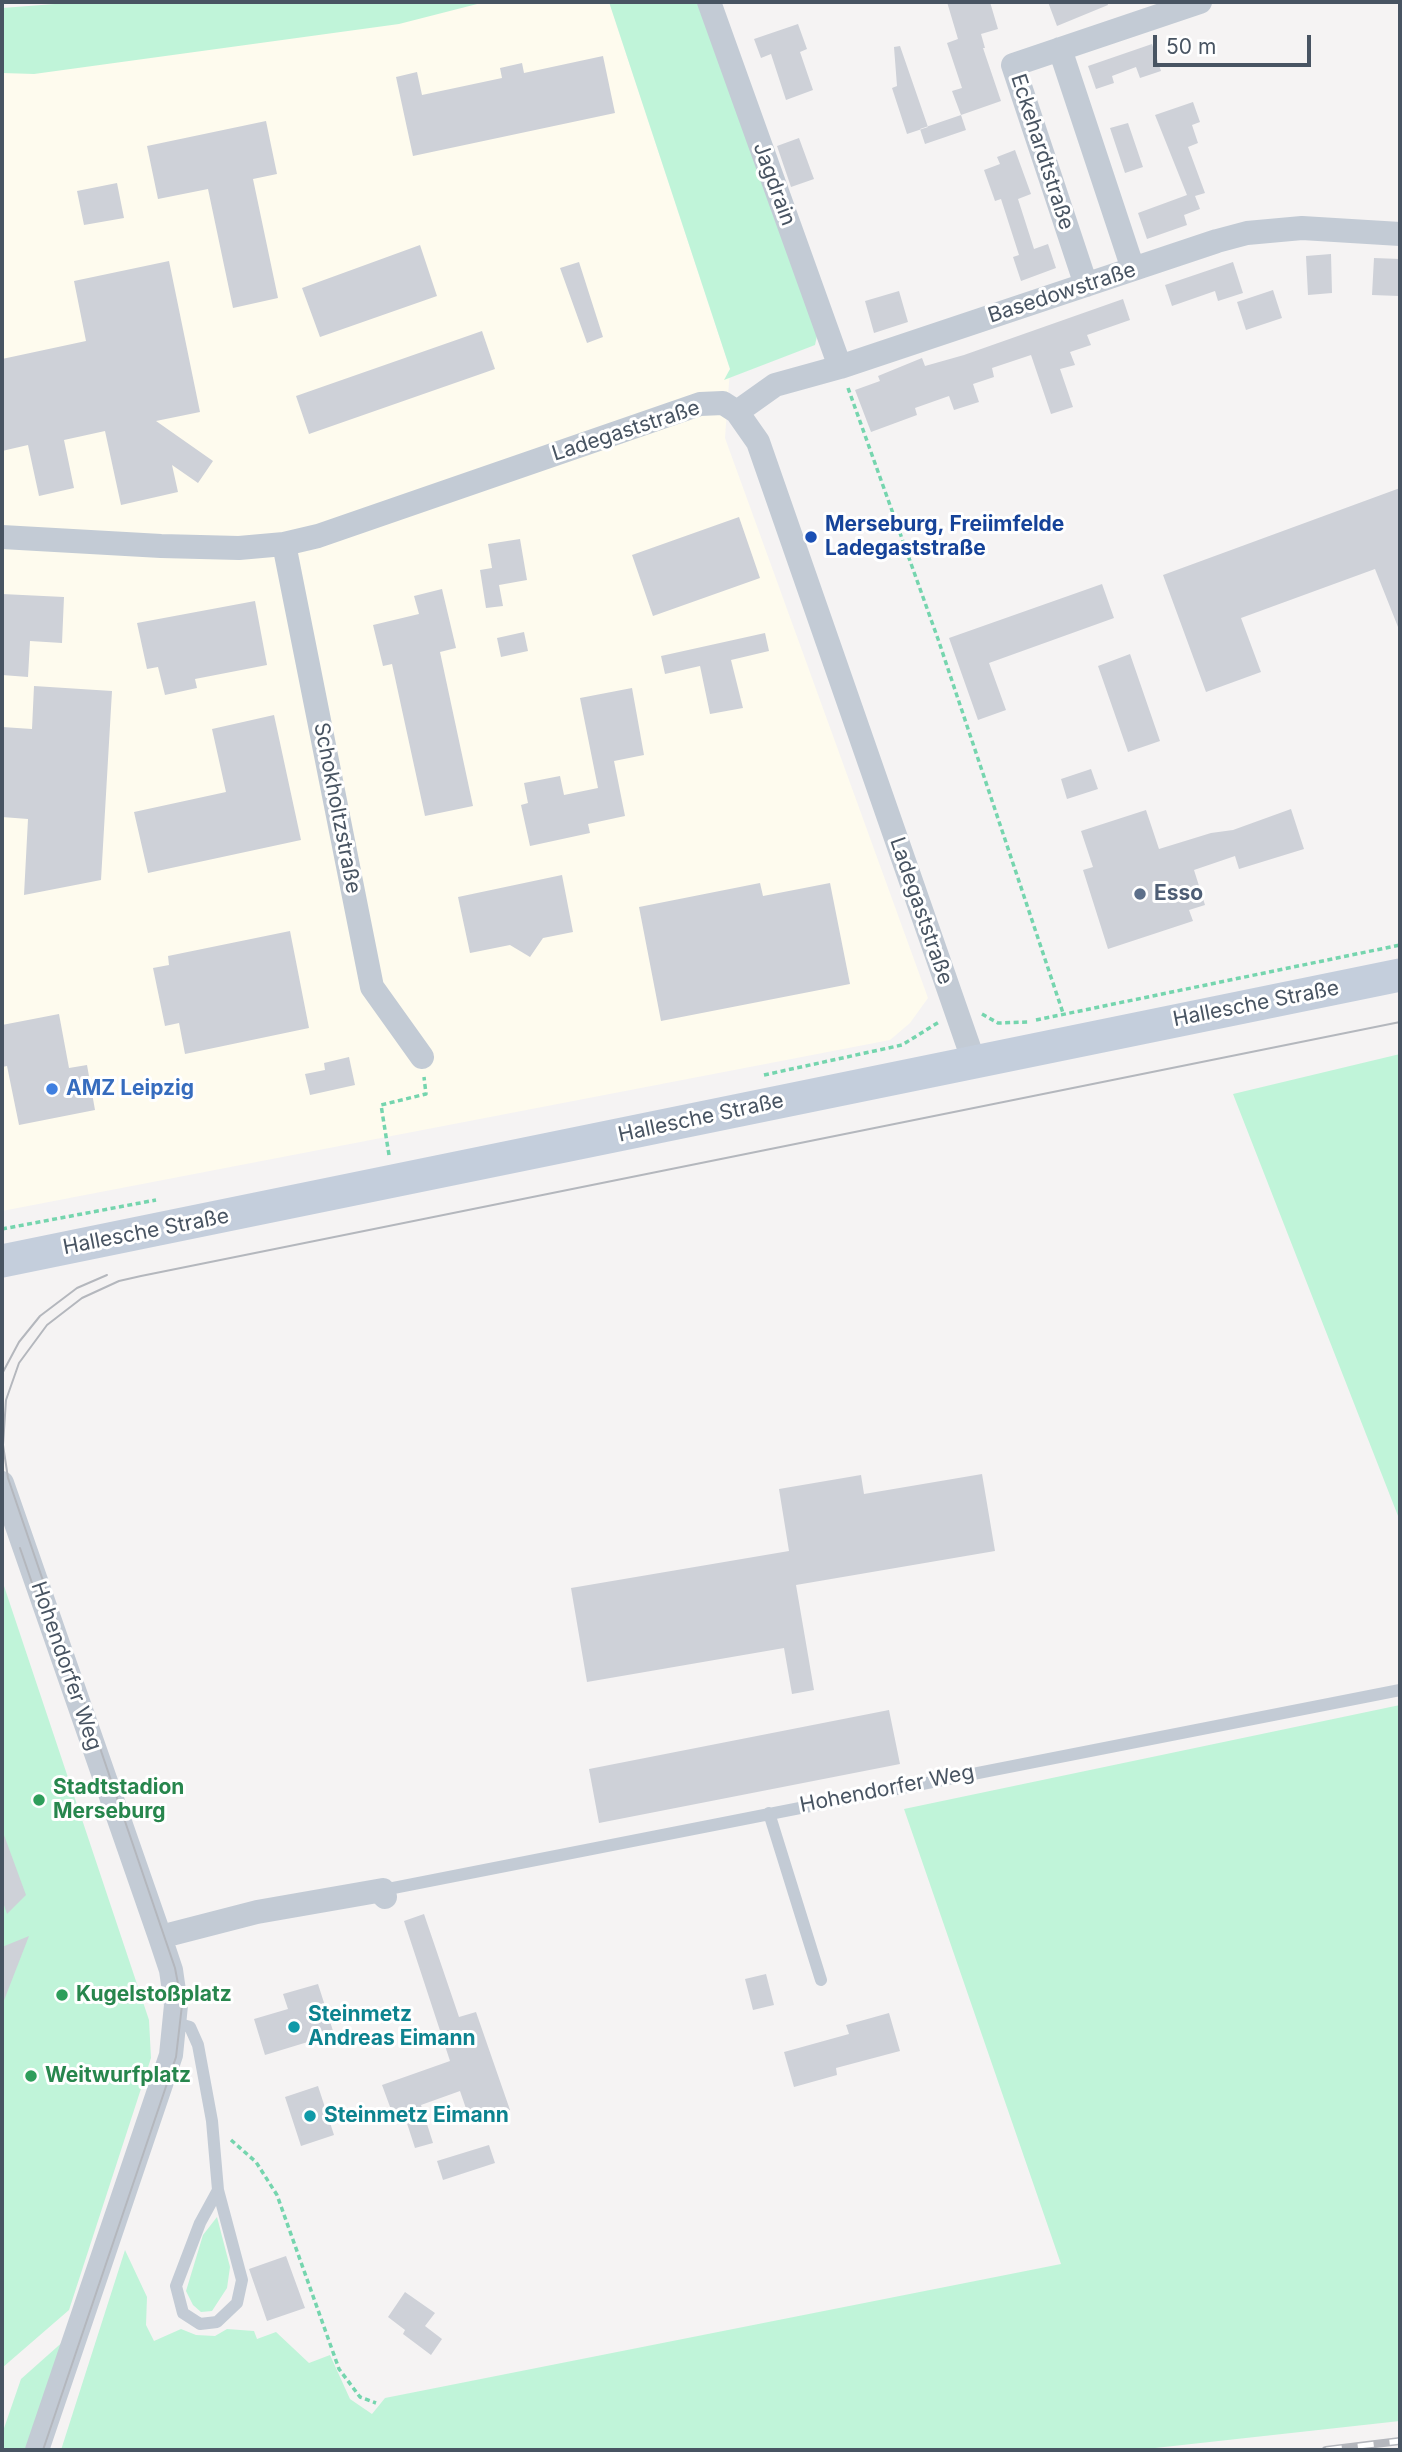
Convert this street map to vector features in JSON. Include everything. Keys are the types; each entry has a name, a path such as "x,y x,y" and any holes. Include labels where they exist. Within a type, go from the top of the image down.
{"street":[{"name":"Jagdrain","path":"709,2 840,367"},
{"name":"Eckehardtstraße","path":"1086,285 1013,65 1200,2"},
{"path":"1060,49 1133,270"},
{"name":"Basedowstraße","path":"737,412 775,385 840,367 1247,233 1302,229 1400,234"},
{"name":"Ladegaststraße","path":"2,537 239,548 284,544 318,536 700,404 723,403 737,412 758,442 974,1062"},
{"name":"Schokholtzstraße","path":"284,544 372,987 422,1058"},
{"name":"Hallesche Straße","path":"2,1261 1400,975"},
{"name":"Hohendorfer Weg","path":"2,1483 160,1937 174,1986 176,2023 171,2055 37,2450"},
{"path":"160,1937 257,1912 384,1893"}],"lane":[{"name":"Hohendorfer Weg","path":"384,1893 769,1813 1400,1690"},
{"path":"769,1813 821,1980"},
{"path":"176,2023 190,2027 198,2045 212,2122 218,2190 242,2280 237,2303 217,2322 200,2325 183,2313 176,2286 200,2223 218,2190"}],"path":[{"path":"840,367 938,639 1063,1013"},
{"path":"956,1016 977,1011 998,1023 1027,1022 1400,945"},
{"path":"389,1155 381,1105 426,1094 422,1058"},
{"path":"212,2122 256,2162 277,2195 339,2369 360,2397 376,2403"}],"shaded area":[{"path":"436,2 609,2 730,369 725,438 928,998 910,1023 890,1040 2,1211 2,73"}],"green space":[{"path":"81,2 485,2 399,24 34,74 2,73 2,8"},
{"path":"609,2 699,2 817,336 815,345 724,380 730,369"},
{"path":"1400,1054 1400,1521 1233,1094"},
{"name":"Stadtstadion Merseburg","path":"2,1580 149,2020 151,2058 69,2310 2,2368"},
{"path":"1400,1705 1400,2421 1137,2450 61,2450 125,2250 147,2297 146,2325 154,2341 181,2329 196,2335 215,2336 227,2329 254,2331 257,2339 276,2332 309,2363 330,2355 350,2399 372,2414 385,2398 1061,2264 904,1809"},
{"path":"217,2217 230,2267 227,2288 212,2311 201,2312 193,2305 186,2291 203,2235"},
{"path":"66,2339 25,2450 2,2450 2,2434 21,2379"}],"building":[{"path":"947,2 990,2 998,29 981,34 1001,101 961,115 952,91 962,88 947,43 958,39"},
{"path":"1048,2 1107,2 1108,5 1057,26"},
{"path":"798,24 807,49 800,52 813,90 786,100 771,54 761,58 754,39"},
{"path":"1152,44 1161,71 1140,78 1136,67 1112,76 1114,83 1096,89 1088,66"},
{"path":"900,46 928,127 907,134 892,88 897,86 894,47"},
{"path":"603,56 615,113 413,156 396,77 417,72 422,95 502,78 500,68 522,63 524,73"},
{"path":"1193,102 1200,122 1192,125 1198,143 1188,147 1205,193 1195,196 1200,209 1184,215 1187,225 1147,239 1138,213 1187,195 1155,115"},
{"path":"961,115 966,130 925,144 920,129"},
{"path":"266,121 277,174 253,179 278,298 233,308 208,189 158,199 147,146"},
{"path":"1128,123 1143,167 1125,173 1110,128"},
{"path":"799,138 814,179 791,187 777,146"},
{"path":"1015,150 1031,194 1018,199 1034,249 1048,244 1056,268 1021,281 1013,257 1019,255 1001,199 995,201 984,170 1000,164 997,157"},
{"path":"117,183 124,218 84,225 77,191"},
{"path":"420,245 437,296 320,337 302,288"},
{"path":"1331,254 1332,293 1308,295 1306,256"},
{"path":"1374,258 1400,259 1399,296 1372,295"},
{"path":"169,261 200,412 156,421 213,461 198,483 172,465 178,492 121,505 105,431 64,440 74,488 39,496 28,445 2,451 2,359 86,341 74,281"},
{"path":"579,262 603,337 587,343 560,268"},
{"path":"1233,262 1243,293 1218,301 1215,291 1172,306 1165,285"},
{"path":"1273,290 1282,318 1246,330 1237,302"},
{"path":"899,291 908,322 874,333 865,301"},
{"path":"1123,299 1130,320 1087,335 1091,345 1070,352 1075,365 1060,369 1073,407 1051,414 1031,355 992,368 994,377 973,384 979,402 954,410 949,396 915,408 917,415 871,432 855,390 880,381 878,376 922,358 925,366 964,355"},
{"path":"482,331 495,369 309,434 296,396"},
{"path":"1400,488 1400,632 1375,569 1241,618 1261,672 1206,692 1163,575"},
{"path":"739,517 760,578 653,616 632,555"},
{"path":"520,539 527,580 499,585 503,606 486,608 480,570 492,568 488,544"},
{"path":"1102,584 1114,618 989,663 1006,710 978,720 949,638"},
{"path":"442,589 456,648 440,652 473,806 425,816 392,664 383,666 373,625 419,614 414,596"},
{"path":"2,594 64,597 62,643 30,641 28,677 2,675"},
{"path":"255,601 267,665 195,679 197,688 165,695 158,667 147,669 137,623"},
{"path":"524,632 528,651 501,657 497,638"},
{"path":"765,633 769,651 731,660 743,708 710,714 700,666 665,674 661,656"},
{"path":"1130,654 1160,741 1128,752 1098,666"},
{"path":"34,686 112,691 101,880 24,895 28,819 2,817 2,727 32,729"},
{"path":"632,688 644,755 614,761 625,816 588,824 590,833 530,846 521,805 528,803 524,783 560,776 564,795 598,788 580,698"},
{"path":"274,715 301,840 148,873 134,812 226,792 212,729"},
{"path":"1091,769 1098,789 1067,799 1061,779"},
{"path":"1291,809 1304,849 1239,869 1235,856 1194,870 1205,905 1189,910 1193,921 1108,949 1083,870 1093,867 1081,831 1146,810 1159,849 1211,833 1233,830"},
{"path":"562,875 573,932 543,938 530,957 510,945 470,953 458,897"},
{"path":"760,883 763,896 830,883 850,984 661,1021 639,907"},
{"path":"290,931 309,1028 185,1054 179,1023 165,1026 153,968 169,965 168,956"},
{"name":"AMZ Leipzig","path":"59,1014 69,1068 87,1065 95,1110 19,1125 7,1066 2,1067 2,1025"},
{"path":"349,1057 355,1085 310,1095 305,1074 325,1070 324,1063"},
{"path":"982,1474 995,1551 796,1585 814,1690 792,1694 784,1648 587,1682 571,1588 789,1551 779,1489 861,1475 864,1494"},
{"path":"889,1710 900,1764 599,1823 589,1769"},
{"path":"2,1835 26,1895 7,1914 2,1899"},
{"path":"424,1914 459,2017 476,2012 510,2110 471,2123 460,2091 421,2105 433,2143 415,2148 403,2111 393,2115 382,2085 450,2061 404,1921"},
{"path":"29,1936 3,2003 2,2003 2,1947"},
{"path":"766,1974 774,2005 753,2010 745,1979"},
{"name":"Steinmetz Andreas Eimann","path":"318,1984 334,2034 265,2055 254,2019 288,2009 283,1994"},
{"path":"889,2013 900,2051 836,2068 837,2075 794,2087 784,2052 849,2034 846,2025"},
{"name":"Steinmetz Eimann","path":"318,2086 334,2135 301,2146 285,2097"},
{"path":"489,2145 495,2163 443,2180 437,2161"},
{"path":"286,2256 305,2308 267,2321 249,2269"},
{"path":"405,2292 435,2313 425,2326 442,2339 431,2355 403,2334 405,2330 388,2317"}],"tram line":[{"path":"43,2450 176,2057 182,2005 175,1968 8,1478 3,1445 6,1400 19,1363 47,1325 82,1298 119,1281 141,1276 1400,1022"},
{"path":"3,1372 19,1342 40,1316 77,1288 107,1275"},
{"path":"20,1548 44,1618"}],"railway":[{"path":"1326,2450 1400,2441"}],"place":[{"name":"Merseburg, Freiimfelde Ladegaststraße","path":"811,537"},
{"name":"Esso","path":"1140,894"},
{"name":"AMZ Leipzig","path":"52,1089"},
{"name":"Stadtstadion Merseburg","path":"39,1800"},
{"name":"Kugelstoßplatz","path":"62,1995"},
{"name":"Steinmetz Andreas Eimann","path":"294,2027"},
{"name":"Weitwurfplatz","path":"31,2076"},
{"name":"Steinmetz Eimann","path":"310,2116"}]}
